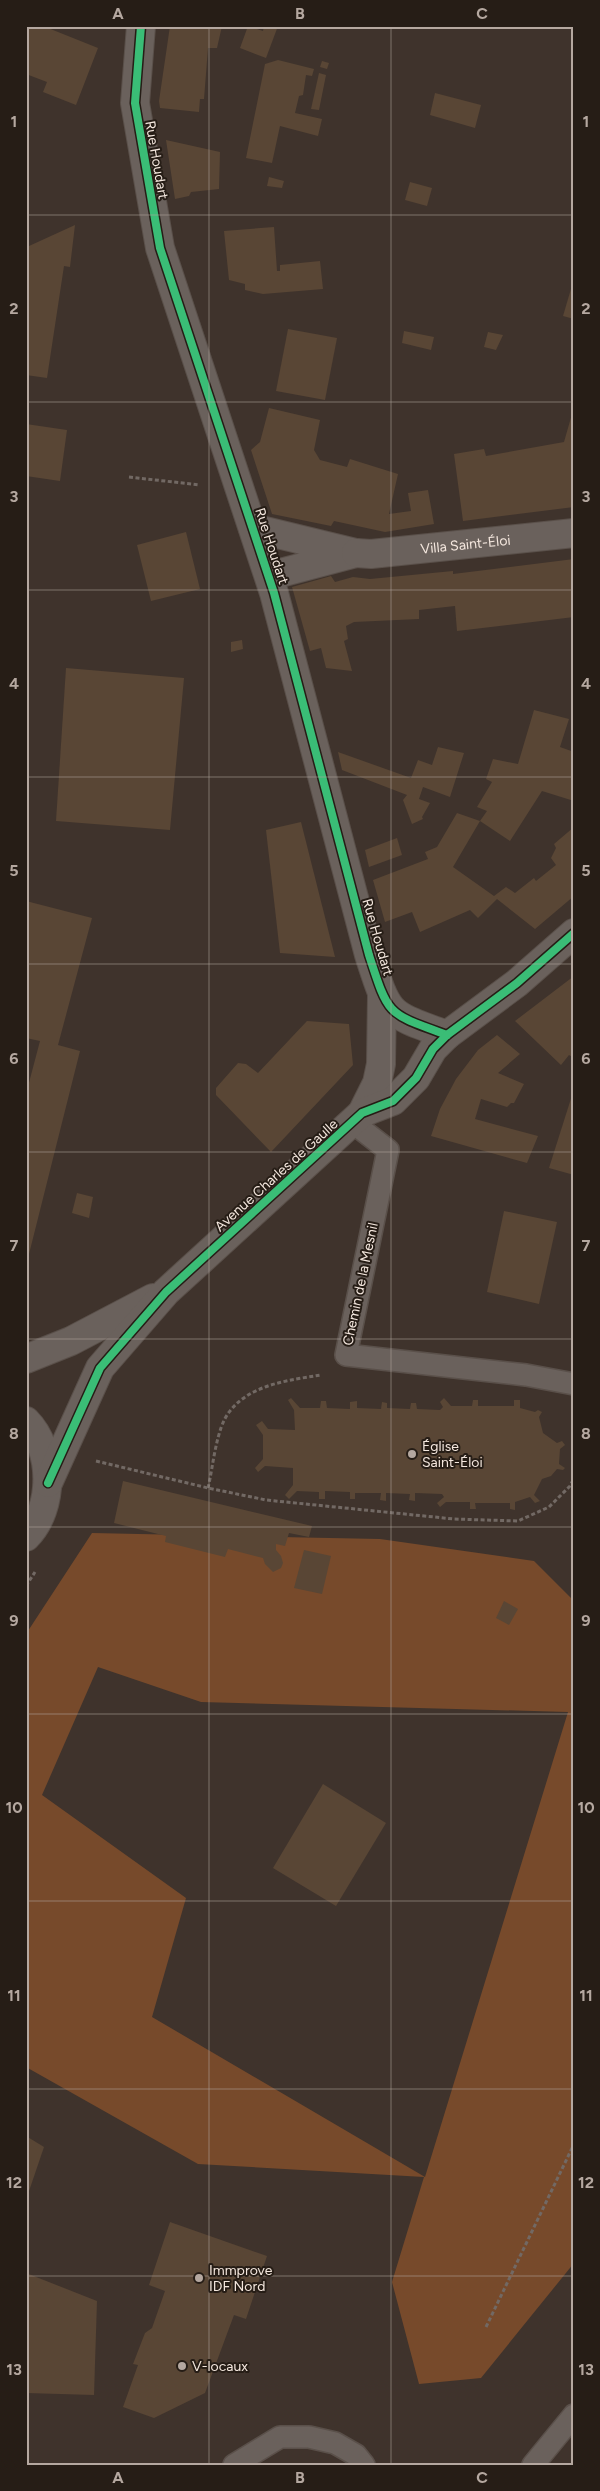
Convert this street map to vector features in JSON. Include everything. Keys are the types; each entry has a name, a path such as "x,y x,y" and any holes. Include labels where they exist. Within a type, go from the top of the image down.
{"street":[{"name":"Rue Houdart","path":"141,26 134,103 160,248 269,576 369,955 382,996 394,1014 408,1022 447,1035"},
{"name":"Villa Saint-Éloi","path":"253,528 356,553 371,554 574,533"},
{"name":"Villa Saint-Éloi","path":"269,576 356,553"},
{"name":"Avenue Charles de Gaulle","path":"48,1483 100,1368 166,1292 357,1118 393,1100 416,1078 433,1049 447,1035 517,983 574,933"},
{"name":"Rue Houdart","path":"357,1118 376,1083 381,1064 382,996"},
{"name":"Avenue Charles de Gaulle","path":"26,1359 71,1340 166,1292"},
{"path":"26,1421 32,1427 45,1454 48,1483 42,1510 27,1537"}],"lane":[{"name":"Chemin de la Mesnil","path":"357,1118 388,1150 346,1355 526,1375 574,1384"},
{"path":"533,2465 574,2415"},
{"path":"234,2465 280,2437 309,2437 335,2442 356,2455 364,2465"}],"path":[{"path":"129,477 240,489"},
{"path":"208,1488 222,1427 229,1411 241,1401 273,1383 321,1376 346,1355"},
{"path":"92,1460 266,1500 454,1519 518,1521 550,1507 570,1486 574,1478"},
{"path":"26,1586 36,1570"},
{"path":"486,2327 574,2144"}],"shaded area":[{"path":"92,1533 380,1539 534,1561 574,1601 574,2263 481,2378 419,2384 392,2282 424,2177 198,2164 26,2067 26,1634","holes":["98,1667 201,1702 568,1712 425,2177 152,2017 186,1898 42,1795"]}],"building":[{"path":"26,26 43,26 98,48 76,105 43,92 47,82 26,74"},
{"path":"170,26 222,26 217,48 208,48 204,99 200,99 199,112 160,108 159,101"},
{"path":"248,26 263,31 264,26 278,26 266,58 240,48"},
{"path":"278,60 314,69 312,76 306,75 303,95 299,96 295,113 322,119 318,136 280,126 272,163 246,158 265,64"},
{"path":"322,61 329,63 327,69 320,67"},
{"path":"319,73 326,75 319,110 311,109"},
{"path":"435,93 481,105 475,128 430,115"},
{"path":"166,140 220,152 219,189 191,192 189,196 175,199"},
{"path":"269,177 284,181 282,188 267,186"},
{"path":"410,182 432,188 427,206 405,200"},
{"path":"75,225 70,267 64,266 47,378 26,375 26,263 29,246"},
{"path":"274,227 277,271 280,271 280,265 320,261 323,289 263,294 245,290 245,284 229,280 224,231"},
{"path":"574,282 574,319 563,316"},
{"path":"288,329 337,338 325,400 276,391"},
{"path":"404,331 434,337 431,350 402,343"},
{"path":"488,332 503,335 496,350 484,347"},
{"path":"574,407 574,507 463,521 454,454 484,449 486,456 564,442"},
{"path":"269,408 320,420 314,450 320,460 347,467 350,459 398,474 389,514 411,511 408,493 428,490 434,524 385,532 334,521 331,526 272,514 251,450 260,442"},
{"path":"26,424 67,430 60,481 26,476"},
{"path":"186,532 200,589 151,601 137,545"},
{"path":"574,559 574,617 457,631 455,606 419,610 419,619 354,622 346,626 348,639 344,641 352,671 326,668 321,648 310,651 292,587 331,576 335,582 353,577 370,579 453,571 453,574"},
{"path":"242,640 243,649 231,652 231,642"},
{"path":"66,668 184,678 170,830 56,821"},
{"path":"534,710 569,719 560,747 574,752 574,801 542,791 510,841 480,821 487,811 477,807 492,782 486,779 493,759 518,764"},
{"path":"438,747 464,753 450,797 423,787 419,799 430,803 422,817 423,819 412,824 403,800 407,795 342,770 338,752 411,778 418,760 432,765"},
{"path":"457,813 480,821 453,867 494,896 506,887 515,893 534,878 536,881 556,865 551,858 556,848 554,844 574,827 574,896 535,929 497,899 478,918 470,910 420,932 412,912 385,922 373,880 428,859 425,852 437,847"},
{"path":"301,822 335,957 280,953 266,830"},
{"path":"397,838 402,855 369,867 365,850"},
{"path":"26,901 92,918 58,1045 80,1051 27,1262 26,1094 40,1041 26,1038"},
{"path":"574,976 574,1058 569,1055 561,1065 515,1021"},
{"path":"307,1021 349,1024 353,1065 271,1152 216,1095 216,1088 238,1063 246,1064 258,1073"},
{"path":"497,1035 520,1054 498,1073 524,1084 514,1103 507,1107 481,1099 475,1119 538,1136 527,1163 431,1136 440,1109 456,1079 478,1050"},
{"path":"574,1089 574,1175 549,1168"},
{"path":"77,1193 93,1197 89,1218 72,1213"},
{"path":"504,1211 557,1222 539,1304 487,1292"},
{"name":"Église Saint-Éloi","path":"291,1398 300,1408 320,1408 321,1401 326,1401 327,1408 350,1409 350,1402 357,1401 357,1408 381,1409 382,1402 387,1403 387,1408 410,1409 411,1403 416,1403 417,1409 440,1410 443,1407 440,1402 444,1398 451,1406 472,1406 473,1400 478,1400 478,1406 514,1406 514,1400 520,1400 520,1408 542,1412 539,1417 543,1433 557,1443 562,1441 565,1445 560,1449 559,1464 565,1468 563,1470 557,1469 551,1476 542,1479 534,1495 540,1501 535,1503 530,1497 515,1502 515,1510 510,1509 510,1503 475,1503 476,1509 470,1509 470,1502 446,1502 440,1507 437,1503 444,1497 442,1494 415,1493 415,1501 409,1500 410,1494 386,1493 386,1501 380,1500 381,1493 355,1493 355,1499 350,1499 350,1492 325,1491 325,1499 319,1499 319,1492 297,1491 289,1499 285,1495 293,1485 293,1468 265,1466 258,1472 255,1468 263,1459 263,1435 256,1425 262,1421 268,1429 295,1430 294,1410 288,1400"},
{"path":"123,1481 312,1526 309,1537 289,1533 285,1546 276,1544 276,1550 281,1556 283,1563 281,1568 273,1572 265,1564 263,1558 228,1549 225,1557 165,1542 166,1536 114,1523"},
{"path":"304,1550 331,1556 322,1594 294,1588"},
{"path":"504,1601 518,1609 509,1625 496,1618"},
{"path":"323,1784 386,1823 336,1906 273,1868"},
{"path":"26,2136 44,2147 27,2197 26,2197"},
{"path":"170,2222 267,2256 246,2319 234,2315 205,2393 154,2418 123,2407 138,2365 133,2364 145,2333 152,2328 165,2291 149,2285"},
{"path":"26,2273 97,2301 94,2395 26,2393"}],"cycle path":[{"path":"141,26 135,103 160,248 274,593 369,955 381,991 393,1010 412,1022 447,1035"},
{"path":"48,1483 100,1368 166,1292 362,1113 393,1101 416,1078 433,1049 447,1035 517,983 574,933"}],"place":[{"name":"Église Saint-Éloi","path":"412,1454"},
{"name":"Immprove IDF Nord","path":"199,2278"},
{"name":"V-locaux","path":"182,2366"}]}
